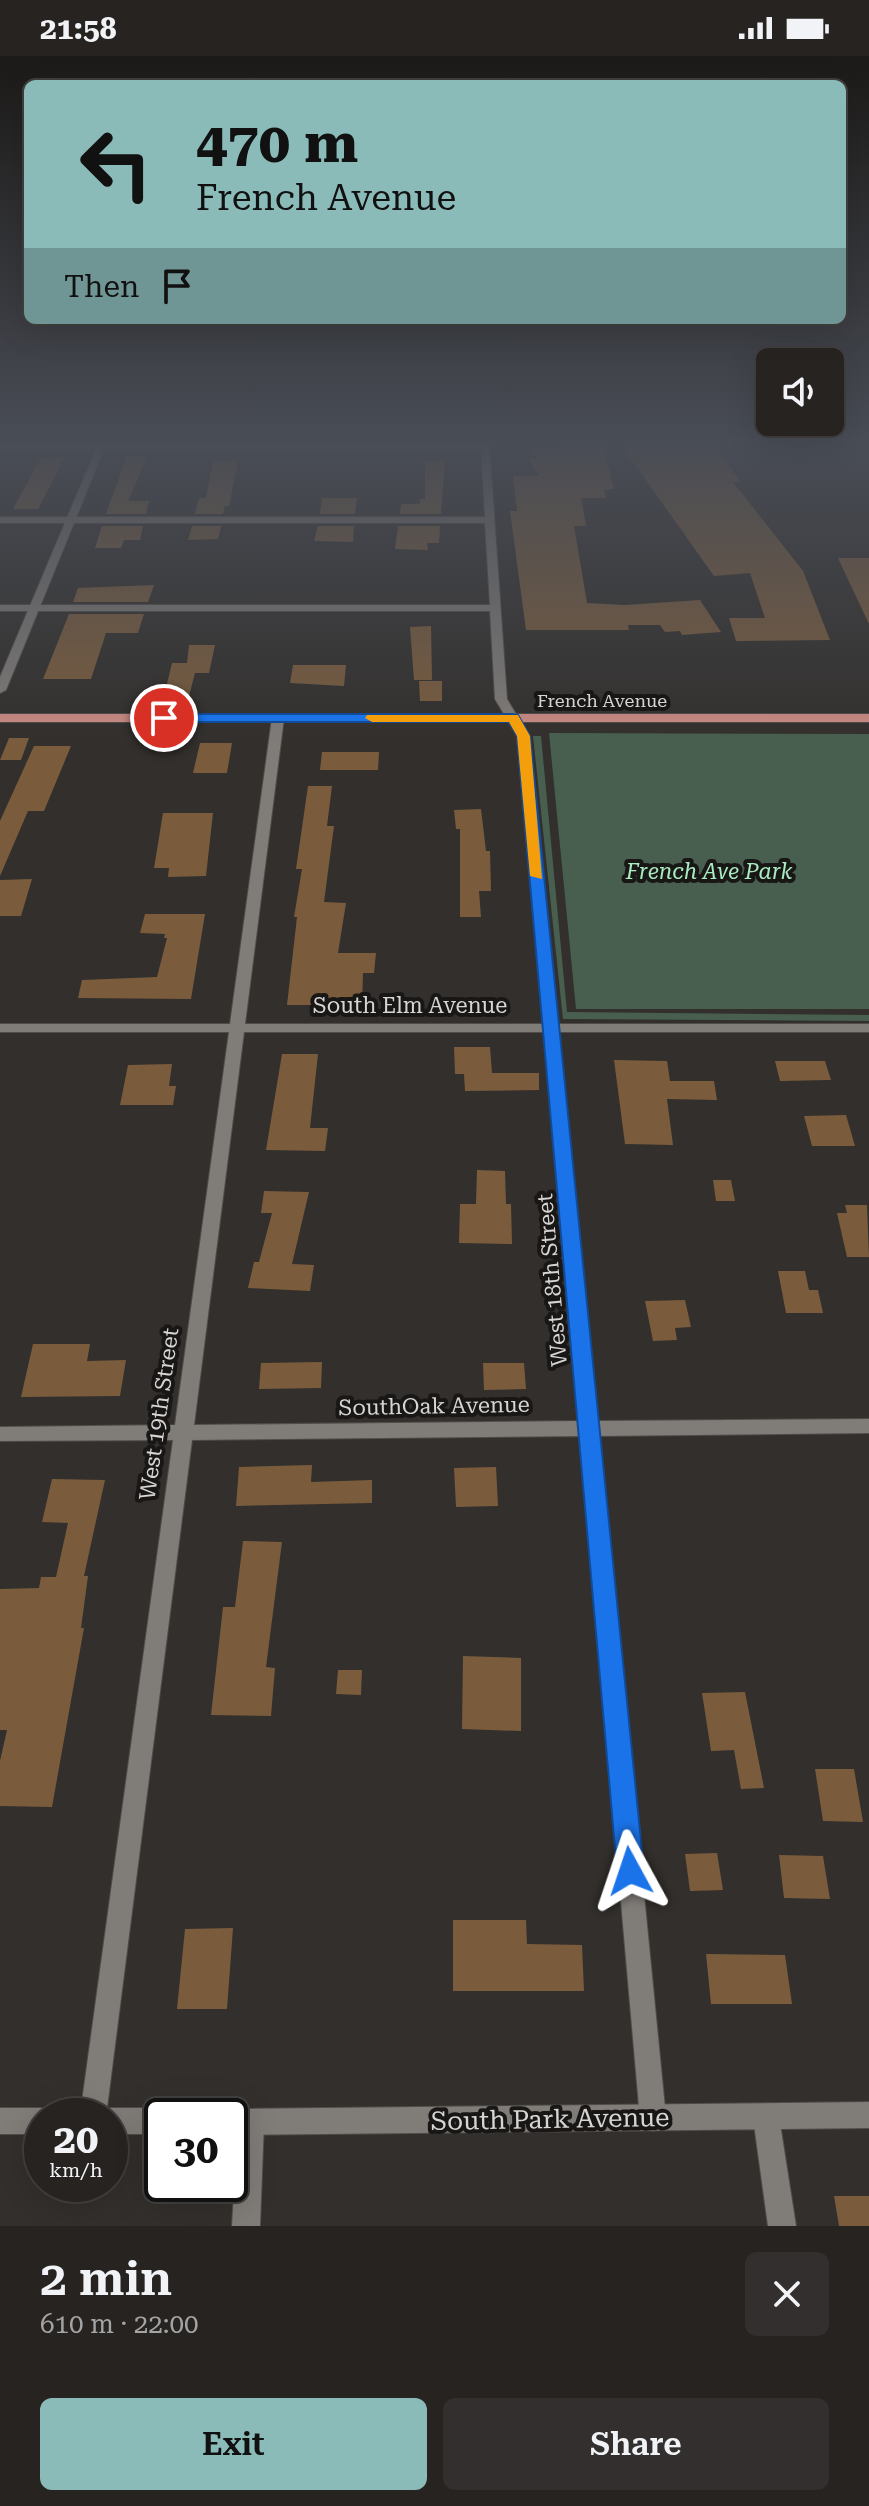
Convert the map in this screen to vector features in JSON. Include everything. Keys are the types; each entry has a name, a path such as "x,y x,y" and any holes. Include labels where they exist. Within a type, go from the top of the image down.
{"main road":[{"name":"French Avenue","path":"0,718 869,718"}],"street":[{"path":"0,690 59,543"},
{"name":"West 18th Street","path":"492,543 501,699 523,736 653,2118"},
{"path":"0,608 496,608"},
{"name":"West 19th Street","path":"95,2098 278,718"},
{"name":"South Elm Avenue","path":"0,1028 869,1028"},
{"name":"SouthOak Avenue","path":"0,1434 869,1426"},
{"name":"South Park Avenue","path":"248,2122 869,2115"},
{"path":"766,2117 782,2226"},
{"path":"0,2121 24,2121"},
{"path":"245,2202 246,2226"}],"green space":[{"name":"French Ave Park","path":"549,733 869,734 869,1009 576,1009"},
{"path":"533,736 541,736 567,1012 869,1015 869,1021 563,1019"}],"building":[{"path":"97,543 123,543 121,548 95,548"},
{"path":"396,543 427,543 428,550 395,549"},
{"path":"514,543 577,543 587,603 625,605 700,600 721,632 682,635 680,631 665,632 660,625 628,625 629,630 526,630"},
{"path":"691,543 781,543 803,571 830,640 736,641 729,618 765,618 750,573 714,576"},
{"path":"838,558 869,558 869,624"},
{"path":"154,585 148,602 73,602 78,588"},
{"path":"69,614 144,614 138,633 106,633 91,679 43,679"},
{"path":"431,626 432,680 414,680 410,627"},
{"path":"189,645 215,645 209,673 195,673 189,696 164,696 172,663 187,663"},
{"path":"293,665 346,665 344,686 290,683"},
{"path":"419,681 442,681 442,701 420,701"},
{"path":"9,738 29,738 21,760 0,760"},
{"path":"200,743 232,743 227,773 193,773"},
{"path":"34,746 71,746 44,811 28,811 0,876 0,821"},
{"path":"322,752 379,752 378,770 320,770"},
{"path":"308,786 332,786 327,826 334,826 324,902 346,903 338,953 376,953 374,973 363,973 362,1005 287,1005 297,917 294,917 302,869 296,869"},
{"path":"481,809 486,851 490,851 491,891 479,891 481,917 460,917 460,829 456,829 454,810"},
{"path":"163,813 213,813 206,876 168,877 169,868 154,868"},
{"path":"32,879 21,916 0,916 0,880"},
{"path":"145,914 205,914 191,999 78,998 82,980 157,977 167,938 164,938 165,934 140,933"},
{"path":"454,1047 490,1047 492,1073 539,1073 539,1090 465,1091 464,1074 455,1074"},
{"path":"282,1054 318,1054 310,1128 328,1128 325,1151 266,1150"},
{"path":"614,1060 667,1061 670,1081 714,1081 717,1100 667,1099 673,1145 625,1144"},
{"path":"775,1061 825,1061 831,1080 780,1081"},
{"path":"172,1064 169,1086 176,1086 173,1105 120,1105 128,1065"},
{"path":"846,1115 855,1146 812,1146 804,1116"},
{"path":"477,1170 505,1171 506,1204 511,1204 512,1244 459,1243 460,1204 476,1204"},
{"path":"713,1180 731,1180 735,1201 716,1201"},
{"path":"264,1191 309,1192 292,1264 314,1265 310,1291 248,1288 254,1262 259,1262 272,1213 261,1213"},
{"path":"845,1205 867,1205 869,1257 847,1257 837,1213 847,1213"},
{"path":"778,1271 805,1271 809,1290 818,1290 823,1313 786,1313"},
{"path":"685,1300 691,1327 675,1328 677,1340 653,1341 645,1301"},
{"path":"33,1344 90,1344 87,1361 126,1360 120,1396 21,1397"},
{"path":"322,1362 321,1388 259,1389 261,1363"},
{"path":"483,1363 524,1363 526,1389 484,1390"},
{"path":"312,1465 311,1482 372,1480 372,1503 236,1506 239,1467"},
{"path":"496,1467 498,1506 456,1507 454,1468"},
{"path":"52,1479 105,1480 84,1576 88,1576 81,1628 84,1628 52,1807 0,1806 0,1761 7,1730 0,1730 0,1589 39,1588 41,1577 56,1577 68,1523 42,1522"},
{"path":"243,1541 282,1542 266,1667 275,1668 271,1716 211,1715 223,1607 235,1607"},
{"path":"463,1656 521,1658 521,1731 462,1729"},
{"path":"338,1670 362,1670 361,1695 336,1694"},
{"path":"745,1692 764,1788 741,1789 734,1750 711,1751 702,1693"},
{"path":"815,1769 854,1769 863,1822 823,1821"},
{"path":"717,1853 723,1890 690,1891 685,1854"},
{"path":"779,1855 823,1856 830,1899 784,1898"},
{"path":"453,1920 526,1920 527,1944 582,1945 584,1991 453,1991"},
{"path":"233,1928 227,2009 177,2009 185,1929"},
{"path":"706,1954 785,1955 792,2004 711,2004"},
{"path":"834,2196 869,2196 869,2226 839,2226"}],"slow traffic":[{"path":"372,718 513,718 523,736 537,876"}],"route":[{"path":"164,718 513,718 523,736 630,1871"}]}
